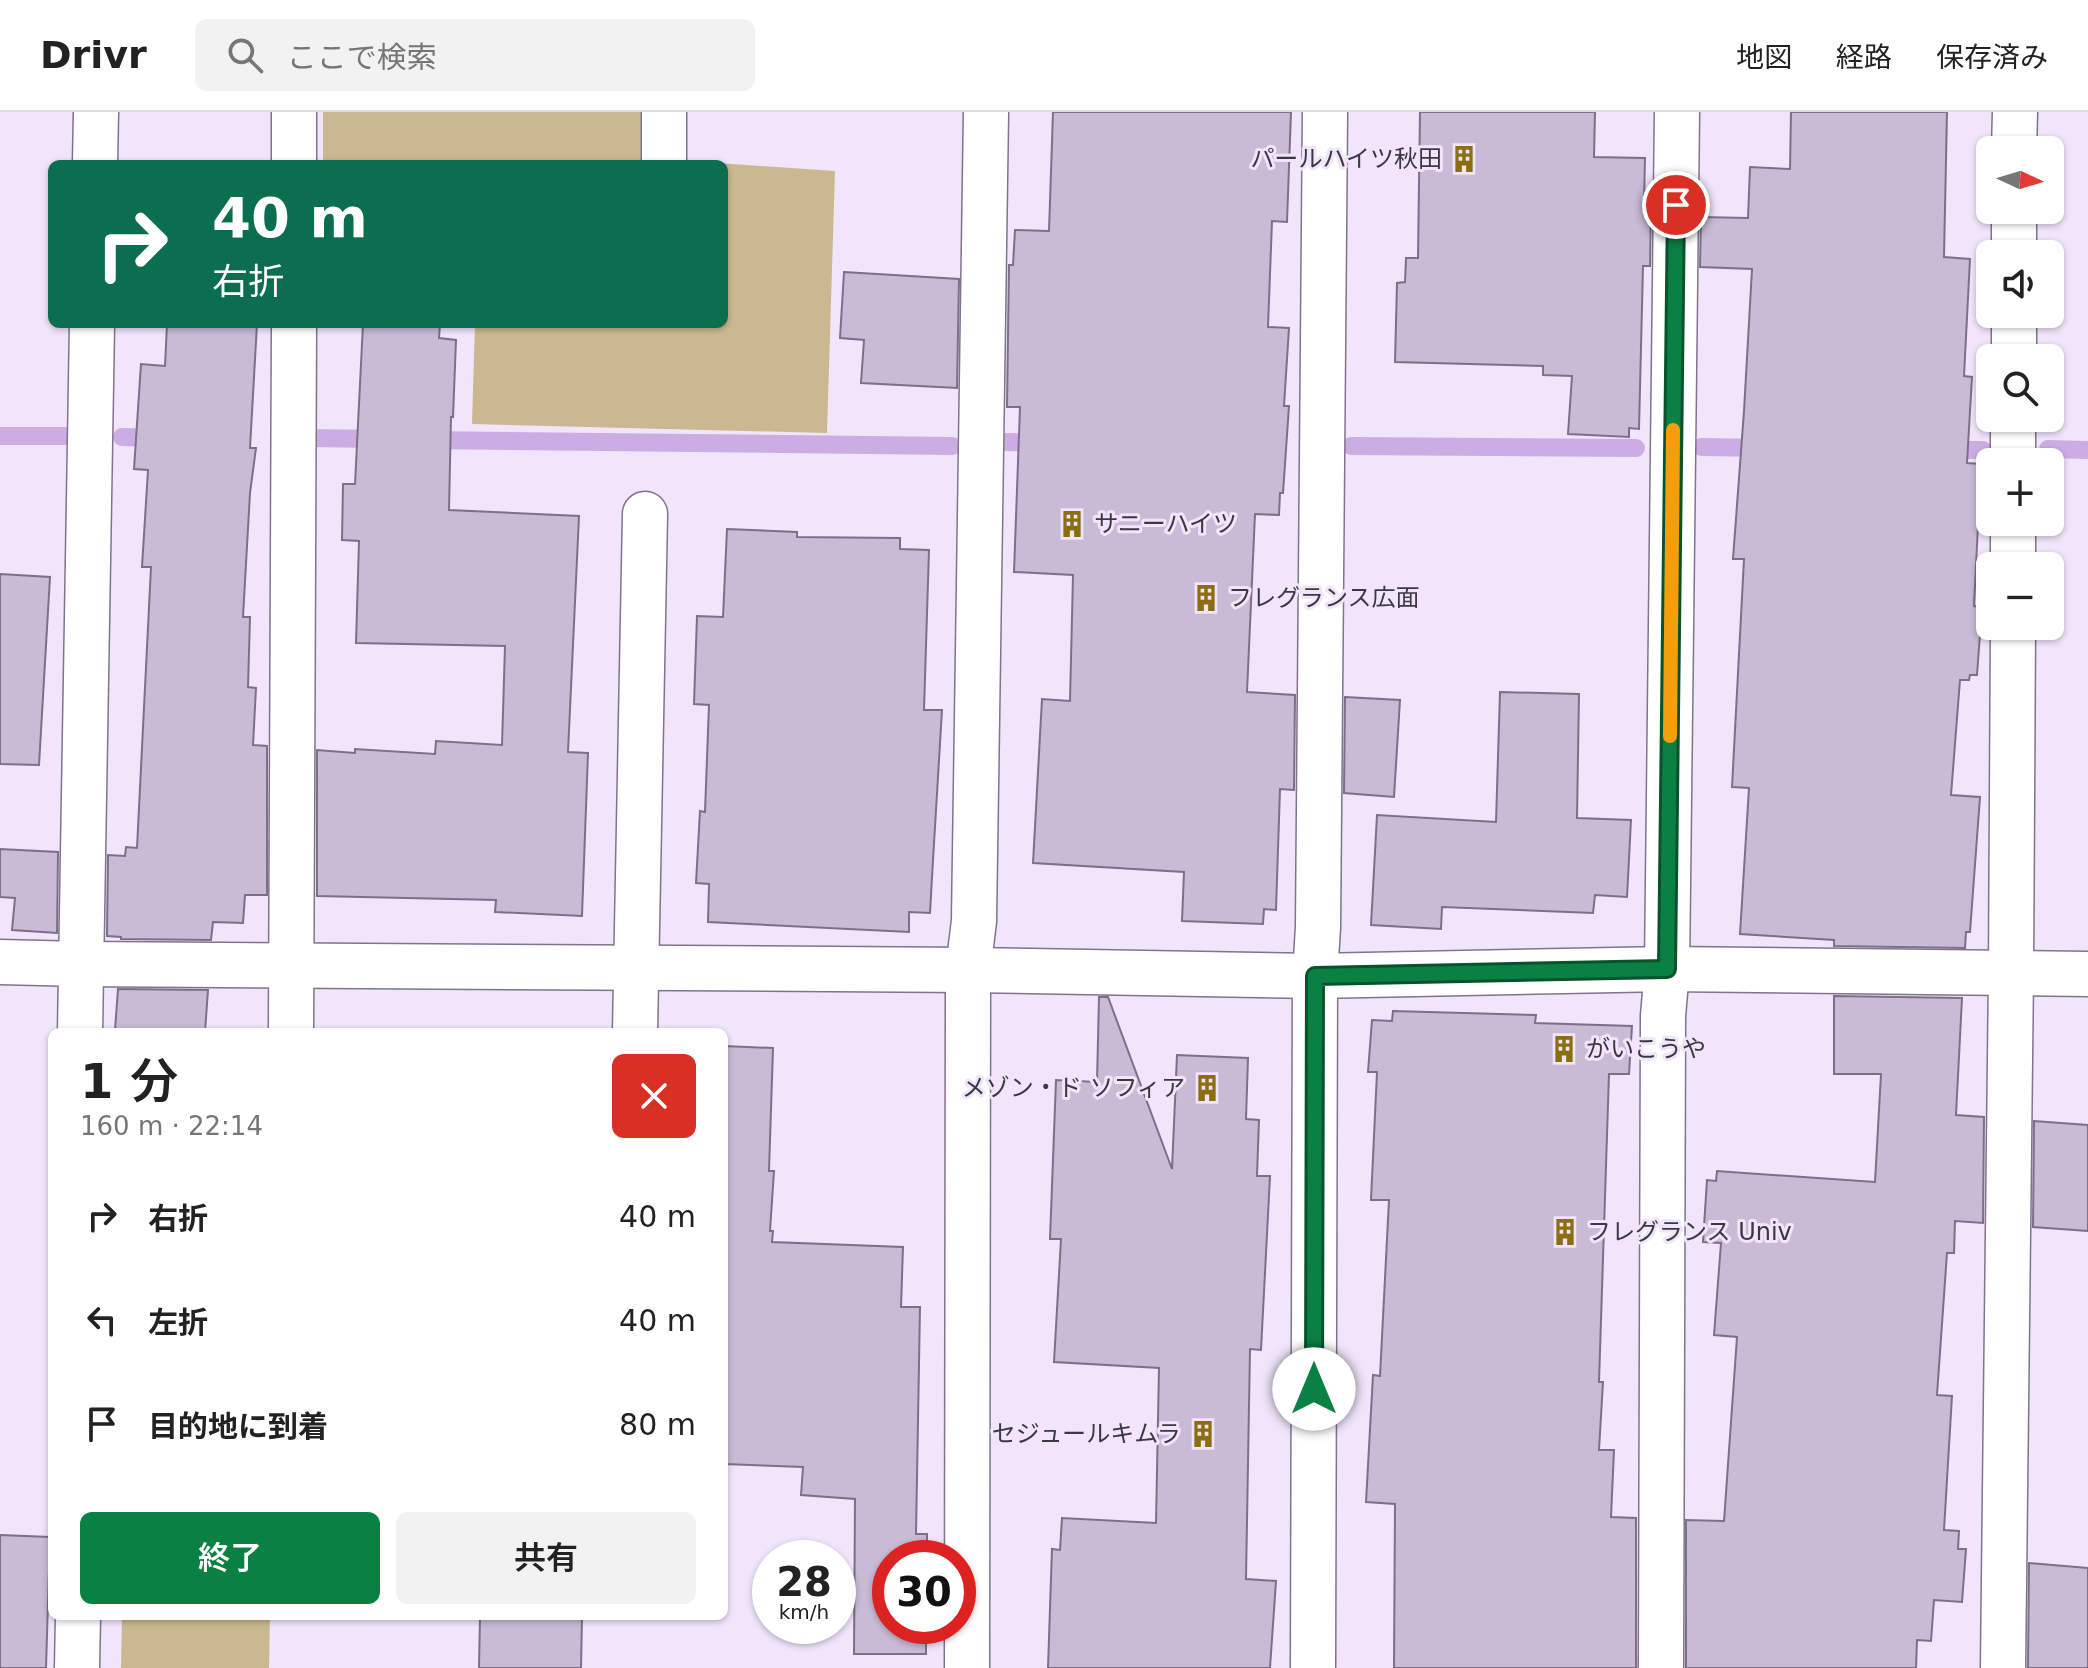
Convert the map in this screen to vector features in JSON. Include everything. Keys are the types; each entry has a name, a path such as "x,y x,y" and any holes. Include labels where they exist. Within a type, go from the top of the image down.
{"street":[{"path":"95,160 96,112"},
{"path":"294,112 294,160"},
{"path":"664,112 664,160"},
{"path":"967,1668 968,970 974,921 986,112"},
{"path":"1313,1668 1315,976 1325,112"},
{"path":"1661,1668 1663,1016 1667,969 1677,112"},
{"path":"2014,136 2015,112"},
{"path":"80,1028 92,328"},
{"path":"291,1028 294,328"},
{"path":"635,1028 645,514"},
{"path":"2003,1668 2013,640"},
{"path":"0,962 1315,976 1667,969 2088,974"},
{"path":"77,1668 78,1620"}],"shaded area":[{"path":"323,112 647,112 647,160 323,160"},
{"path":"728,164 835,171 827,433 472,424 475,328 728,328"},
{"path":"122,1620 270,1620 269,1668 121,1668"}],"building":[{"path":"1053,112 1291,112 1287,222 1272,221 1268,327 1289,328 1284,406 1289,406 1283,493 1280,493 1279,515 1255,514 1247,692 1295,695 1294,790 1280,789 1276,910 1264,909 1263,924 1182,921 1184,872 1033,863 1042,699 1070,701 1073,575 1014,572 1020,407 1007,407 1009,265 1013,265 1015,230 1049,231"},
{"path":"1420,112 1595,112 1594,157 1645,158 1644,204 1651,205 1650,266 1643,266 1639,429 1629,428 1629,437 1568,434 1572,376 1543,375 1543,366 1395,362 1397,283 1405,282 1406,258 1418,258"},
{"path":"1791,112 1947,112 1944,257 1970,259 1964,376 1972,377 1967,463 1976,464 1977,536 1974,606 1976,640 1980,640 1977,675 1970,675 1969,680 1960,680 1951,795 1980,797 1970,932 1966,932 1965,948 1834,946 1834,940 1740,934 1749,788 1732,787 1744,559 1733,559 1752,269 1700,267 1701,217 1748,218 1750,167 1790,169"},
{"path":"844,272 959,279 957,388 861,383 864,340 840,338"},
{"path":"167,328 257,328 250,448 256,448 250,493 243,617 250,617 248,687 256,688 253,745 267,746 267,895 245,895 243,923 213,922 211,940 121,939 107,936 108,855 125,856 126,847 137,848 151,567 142,567 148,470 134,469 141,364 165,366"},
{"path":"363,328 440,328 439,338 456,340 449,510 579,516 568,752 588,753 582,916 495,912 496,900 317,896 317,750 435,754 436,741 502,745 505,646 356,643 359,541 342,540 343,484 355,484"},
{"path":"727,529 797,532 797,537 900,538 900,549 929,550 924,710 942,710 930,913 909,912 909,932 708,922 709,884 696,883 700,811 705,812 709,705 694,704 697,616 723,617"},
{"path":"0,574 50,577 39,765 0,764"},
{"path":"1500,692 1579,694 1577,818 1631,820 1627,897 1595,895 1593,913 1442,907 1441,929 1371,925 1377,815 1496,822"},
{"path":"1345,697 1400,700 1394,797 1344,793"},
{"path":"0,849 58,852 57,933 12,930 15,898 0,897"},
{"path":"118,989 208,990 205,1028 115,1028"},
{"path":"1834,996 1962,998 1956,1115 1984,1117 1983,1223 1955,1221 1954,1253 1947,1253 1937,1395 1952,1396 1944,1530 1959,1531 1958,1549 1966,1549 1962,1602 1934,1600 1931,1641 1917,1640 1916,1668 1686,1668 1686,1520 1724,1521 1737,1337 1714,1335 1721,1243 1703,1242 1707,1180 1716,1181 1717,1171 1875,1182 1881,1074 1834,1074"},
{"path":"1099,997 1108,997 1172,1169 1177,1055 1248,1058 1246,1119 1259,1120 1257,1176 1270,1176 1261,1350 1250,1349 1246,1579 1276,1581 1270,1668 1048,1668 1052,1549 1060,1550 1062,1518 1156,1523 1159,1368 1054,1362 1061,1239 1050,1239 1056,1080 1097,1082"},
{"path":"1393,1011 1536,1015 1535,1023 1632,1026 1629,1074 1609,1074 1599,1450 1614,1450 1611,1517 1636,1518 1636,1668 1394,1668 1395,1504 1366,1502 1373,1375 1380,1376 1389,1200 1371,1200 1377,1072 1368,1072 1372,1020 1392,1021"},
{"path":"728,1046 773,1048 769,1171 774,1171 772,1242 903,1247 901,1307 920,1307 916,1534 927,1534 927,1540 872,1540 872,1644 926,1644 926,1654 854,1654 855,1499 801,1495 803,1467 728,1464"},
{"path":"2034,1121 2088,1125 2088,1231 2033,1227"},
{"path":"0,1535 48,1537 46,1668 0,1668"},
{"path":"2029,1563 2088,1568 2088,1668 2028,1668"},
{"path":"480,1620 582,1620 581,1668 479,1668"}],"waterway":[{"path":"0,436 66,436"},
{"path":"122,437 160,438"},
{"path":"305,438 381,439"},
{"path":"427,440 952,446"},
{"path":"1006,442 1042,443"},
{"path":"1351,446 1636,448"},
{"path":"1701,447 1764,448"},
{"path":"2064,449 2088,450"},
{"path":"1946,450 1976,450"}],"slow traffic":[{"path":"1670,736 1673,430"}],"place":[{"name":"パールハイツ秋田","path":"1464,159"},
{"name":"サニーハイツ","path":"1072,524"},
{"name":"フレグランス広面","path":"1206,598"},
{"name":"がいこうや","path":"1564,1049"},
{"name":"メゾン・ド ソフィア","path":"1207,1088"},
{"name":"フレグランス Univ","path":"1565,1232"},
{"name":"セジュールキムラ","path":"1203,1434"}],"route":[{"path":"1314,1389 1315,976 1667,969 1676,205"}]}
